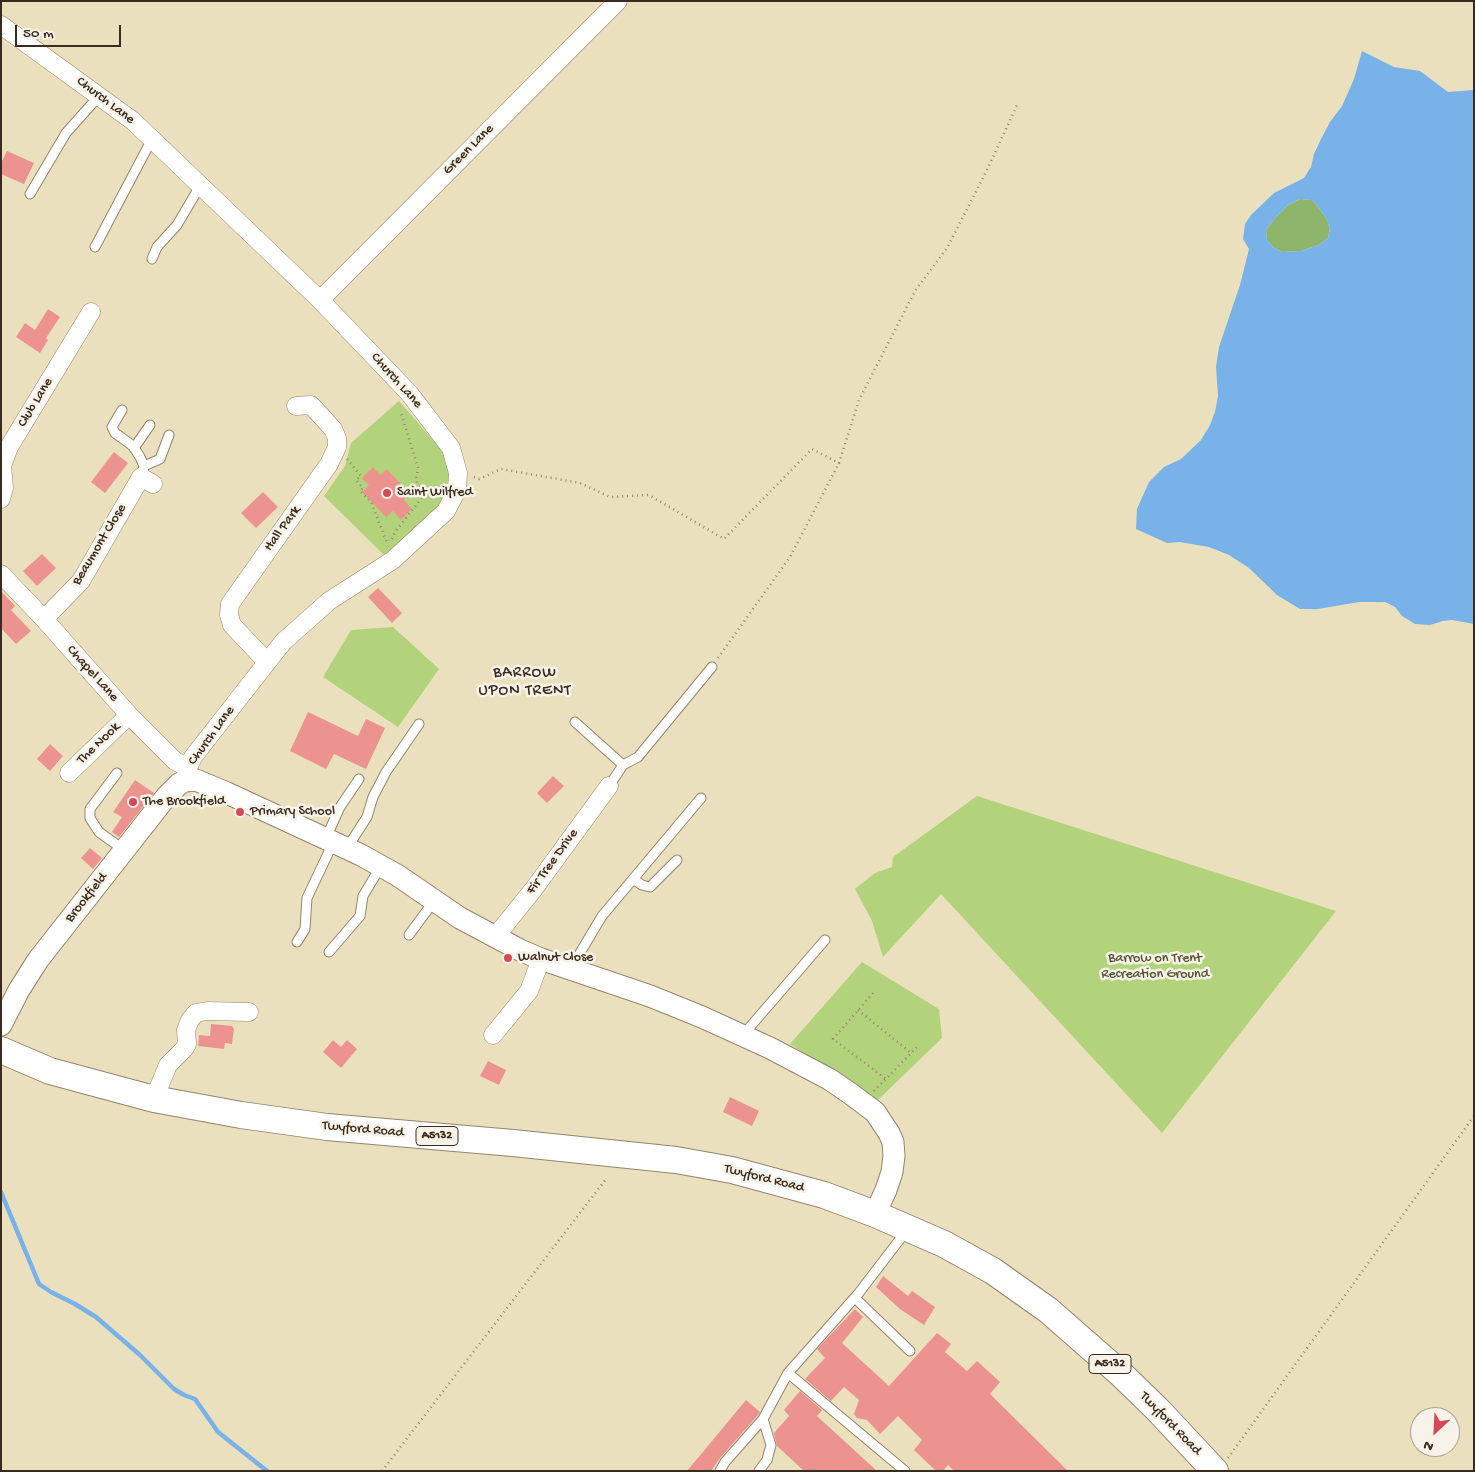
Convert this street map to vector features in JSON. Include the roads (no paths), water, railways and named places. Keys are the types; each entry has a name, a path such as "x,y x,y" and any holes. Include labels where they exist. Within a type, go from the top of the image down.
{"main road":[{"name":"Twyford Road","path":"1,1050 50,1071 154,1099 241,1115 327,1127 676,1160 732,1170 824,1195 875,1214 944,1244 993,1272 1048,1310 1087,1343 1220,1467"}],"street":[{"name":"Green Lane","path":"320,300 618,1"},
{"name":"Church Lane","path":"1,25 133,121 320,300 410,393 451,448 458,473 456,490 446,511 393,560 329,601 283,642 193,758 187,774"},
{"name":"Club Lane","path":"1,499 4,488 2,466 9,447 91,312"},
{"name":"Hall Park","path":"267,662 232,625 229,615 230,604 329,464 337,447 337,438 333,429 311,405 296,406"},
{"name":"Beaumont Close","path":"44,619 81,581 146,476"},
{"name":"Chapel Lane","path":"1,574 44,619 129,715 187,774"},
{"name":"The Nook","path":"69,773 129,715"},
{"path":"187,774 196,780 336,843 381,866 460,918 541,959 650,996 742,1036 829,1080 875,1112 883,1122 893,1142 892,1172 875,1214"},
{"name":"Brookfield","path":"1,1025 19,990 38,960 174,787 187,774"},
{"name":"Fir Tree Drive","path":"495,937 533,890 608,786"},
{"path":"493,1035 529,991 541,959"},
{"path":"154,1099 168,1065 184,1050 187,1044 186,1030 190,1020 196,1013 207,1011 249,1012"}],"lane":[{"path":"30,194 66,133 99,96"},
{"path":"94,247 152,139"},
{"path":"152,259 157,247 177,225 200,186"},
{"path":"122,410 112,427 115,433 134,448 146,476 160,459 169,435"},
{"path":"134,448 150,425"},
{"path":"608,786 623,765 638,757 712,667"},
{"path":"575,722 623,765"},
{"path":"297,942 305,929 307,898 336,843 366,817 373,797 386,772 419,724"},
{"path":"117,773 90,809 90,818 99,832 124,850"},
{"path":"336,843 340,806 359,779"},
{"path":"570,969 602,916 701,798"},
{"path":"633,878 642,885 650,886 677,860"},
{"path":"329,952 360,916 363,896 381,866"},
{"path":"409,935 435,900"},
{"path":"742,1036 825,940"},
{"path":"720,1471 725,1462 763,1419 788,1374 854,1298 908,1228"},
{"path":"854,1298 910,1352"},
{"path":"788,1374 905,1471"},
{"path":"759,1471 767,1460 771,1445 763,1419"}],"water":[{"path":"1362,51 1394,67 1420,71 1448,92 1474,90 1474,624 1452,620 1430,625 1415,624 1402,616 1395,607 1385,602 1359,602 1318,609 1300,609 1277,595 1249,568 1229,555 1209,547 1180,542 1167,543 1136,529 1137,509 1149,482 1164,467 1181,459 1201,440 1215,412 1218,396 1216,367 1219,347 1240,285 1249,249 1243,239 1245,224 1251,215 1274,193 1304,178 1311,167 1314,154 1321,139 1330,122 1342,106 1354,79","holes":["1300,199 1312,200 1326,218 1330,228 1328,238 1319,245 1301,251 1283,252 1274,248 1267,240 1266,230 1276,217 1288,205"]}],"waterway":[{"path":"1,1192 39,1284 96,1317 140,1355 174,1389 195,1399 218,1432 267,1471"}],"place":[{"name":"Saint Wilfred","path":"387,493"},
{"name":"The Brookfield","path":"133,802"},
{"name":"Primary School","path":"240,812"},
{"name":"Walnut Close","path":"508,958"}],"district":[{"name":"BARROW UPON TRENT","path":"525,683"}],"park label":[{"name":"Barrow on Trent Recreation Ground","path":"1155,968"}]}
